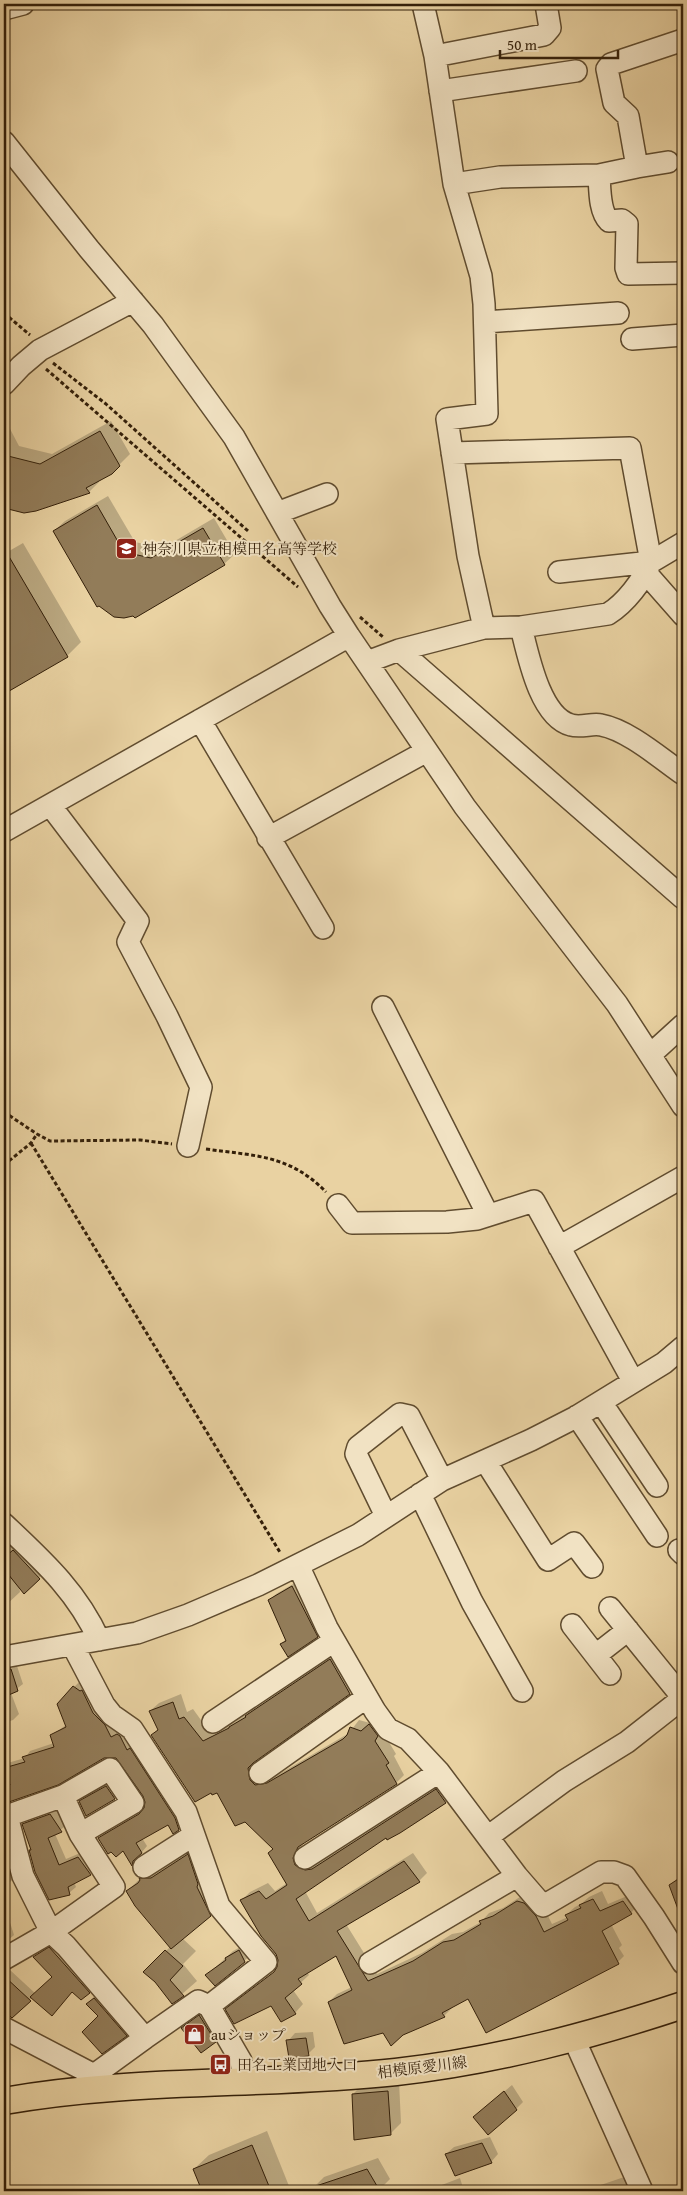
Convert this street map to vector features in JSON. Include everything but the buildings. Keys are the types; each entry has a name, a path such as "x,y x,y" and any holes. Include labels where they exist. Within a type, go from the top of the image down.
{"main road":[{"name":"相模原愛川線","path":"4,2101 97,2083 244,2081 397,2072 480,2060 574,2039 683,2005"}],"street":[{"path":"4,9 23,4"},
{"path":"423,4 435,56 454,184 481,276 485,322 487,414 447,419 468,556 484,628"},
{"path":"435,56 544,35 550,28 546,4"},
{"path":"637,167 628,116 614,103 607,69 611,64 683,40"},
{"path":"440,91 576,71"},
{"path":"4,142 153,325 234,437 349,636 427,751 518,877 617,1004 683,1106"},
{"path":"454,184 500,178 599,175 668,162"},
{"path":"599,175 602,204 606,218 609,221 622,220 628,224 626,268 628,274 683,272"},
{"path":"4,384 36,353 133,301"},
{"path":"485,322 618,313"},
{"path":"632,339 683,335"},
{"path":"452,453 630,448 648,567 683,615"},
{"path":"278,513 327,494"},
{"path":"367,662 399,650 484,628 521,627 608,614 618,608 648,567 683,543"},
{"path":"559,572 648,567"},
{"path":"521,627 531,665 548,706 561,722 573,726 601,725 627,736 681,768"},
{"path":"4,831 349,636"},
{"path":"399,650 683,898"},
{"path":"200,720 268,838 323,928"},
{"path":"268,838 427,751"},
{"path":"50,805 138,921 128,942 167,1016 201,1087 188,1146"},
{"path":"383,1007 488,1215"},
{"path":"650,1055 683,1025"},
{"path":"559,1247 683,1177"},
{"path":"338,1205 352,1223 447,1222 477,1219 534,1201 633,1382"},
{"path":"4,1657 137,1633 188,1615 294,1567 358,1535 442,1480 486,1462 577,1416 633,1382 674,1364 683,1347"},
{"path":"601,1402 658,1486"},
{"path":"386,1516 356,1454 358,1447 400,1414 409,1416 442,1480"},
{"path":"577,1416 658,1536"},
{"path":"486,1462 548,1560 574,1543 592,1568"},
{"path":"420,1494 472,1602 522,1691"},
{"path":"4,1524 71,1590 90,1619 99,1640"},
{"path":"294,1567 334,1641 388,1729 408,1739 439,1772 489,1836 517,1876 543,1906 601,1872 614,1872 625,1876 683,1963"},
{"path":"489,1836 564,1780 627,1742 683,1698 610,1608"},
{"path":"572,1625 610,1674"},
{"path":"596,1655 628,1630"},
{"path":"213,1722 334,1641"},
{"path":"73,1646 104,1705 112,1715 132,1729 186,1812 219,1906 266,1962 209,2006"},
{"path":"260,1773 367,1697"},
{"path":"80,1834 133,1803 110,1769 63,1796 7,1816 23,1876 52,1932 145,2038"},
{"path":"305,1858 439,1772"},
{"path":"4,1959 52,1932 114,1887 80,1834 63,1796"},
{"path":"144,1867 194,1835"},
{"path":"370,1963 517,1876"},
{"path":"8,2037 97,2083 145,2038 198,2001 209,2006 241,2061 244,2081"},
{"path":"574,2039 642,2191"}],"path":[{"path":"4,313 30,336 36,353 304,592"},
{"path":"36,353 47,359 106,404 248,531"},
{"path":"4,1165 31,1143 37,1134"},
{"path":"31,1143 294,1567"}],"place":[{"name":"神奈川県立相模田名高等学校","path":"126,548"},
{"name":"auショップ","path":"195,2034"},
{"name":"田名工業団地入口","path":"221,2064"}]}
